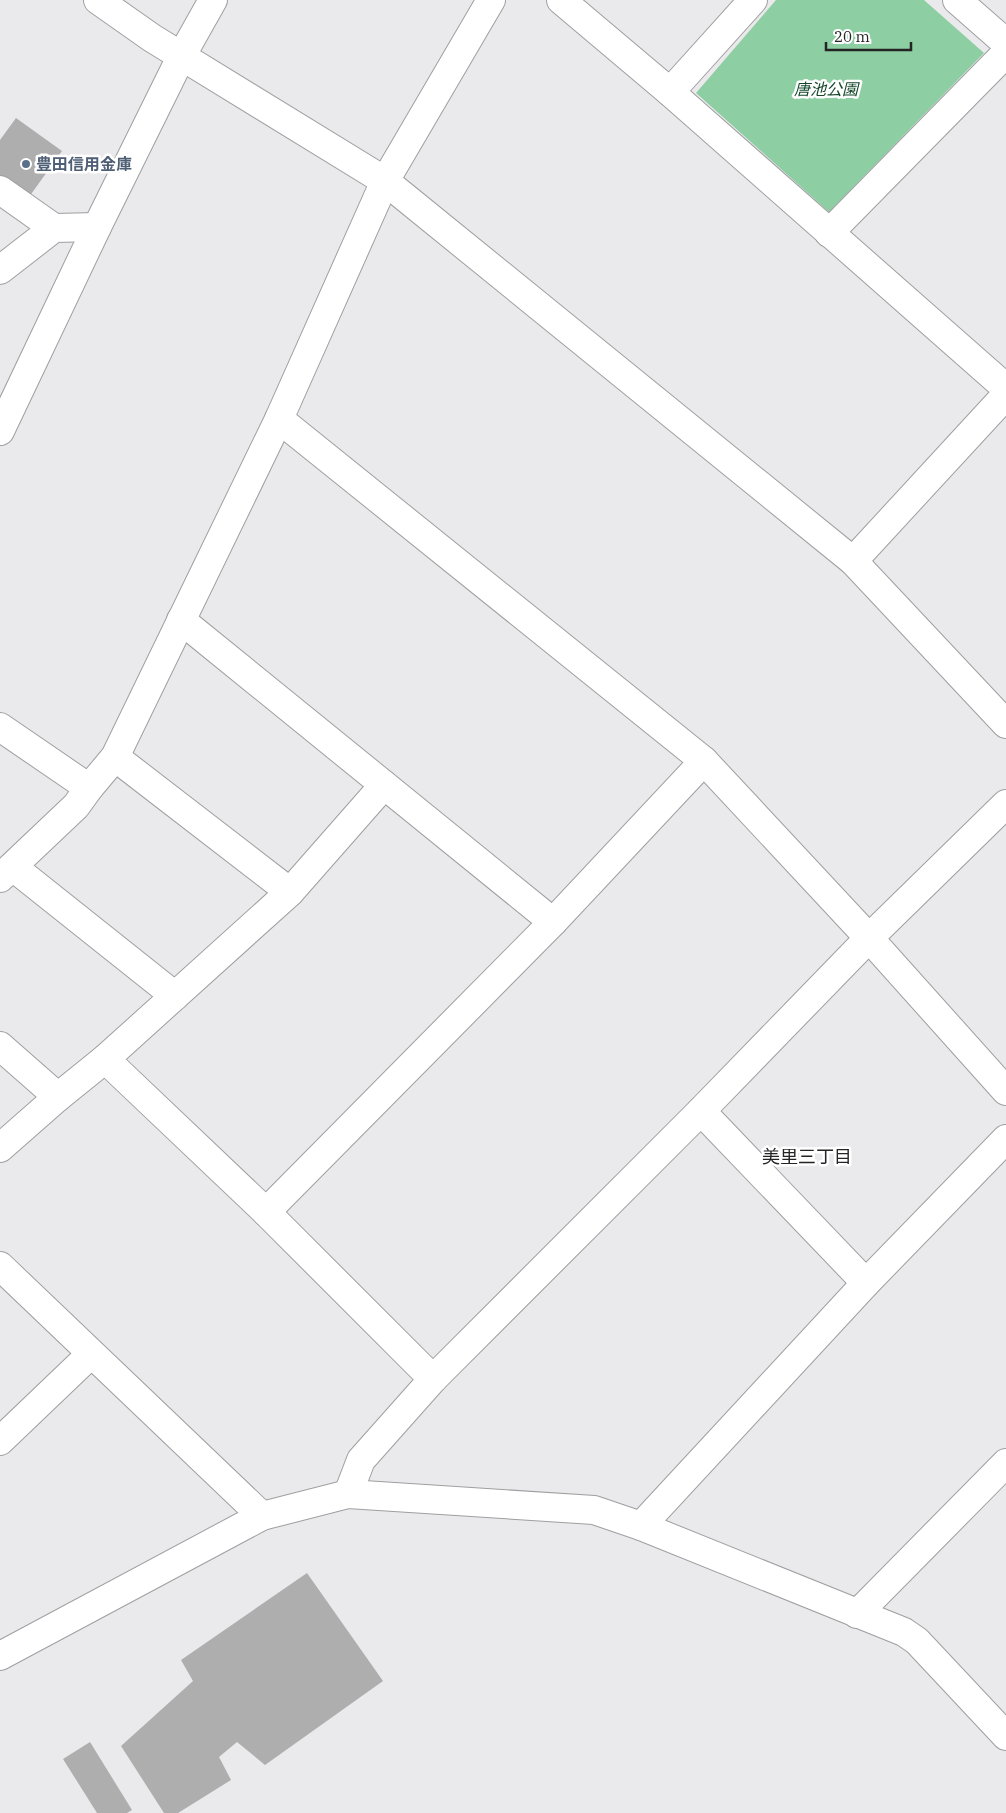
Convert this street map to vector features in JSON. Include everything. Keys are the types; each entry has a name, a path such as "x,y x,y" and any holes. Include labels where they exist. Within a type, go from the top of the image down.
{"street":[{"path":"98,0 152,38 385,182 853,561 1006,724"},
{"path":"0,431 97,227 182,55 213,0"},
{"path":"175,996 7,873 76,806 115,758 279,419 385,182 491,0"},
{"path":"561,0 670,92 1006,388"},
{"path":"670,92 753,0"},
{"path":"957,0 1006,43"},
{"path":"829,233 1006,53"},
{"path":"0,190 54,228 97,227"},
{"path":"0,270 54,228"},
{"path":"853,561 1006,395"},
{"path":"279,419 704,761 1006,1091"},
{"path":"181,620 553,922"},
{"path":"0,728 89,788"},
{"path":"115,758 290,892"},
{"path":"266,1212 553,922 704,761"},
{"path":"0,1148 105,1059 290,892 384,785"},
{"path":"348,1494 361,1460 433,1379 701,1111 868,938 1006,804"},
{"path":"0,1046 58,1097"},
{"path":"105,1059 266,1212 433,1379"},
{"path":"701,1111 866,1283"},
{"path":"641,1526 866,1283 1006,1138"},
{"path":"0,1266 262,1516"},
{"path":"0,1441 91,1354"},
{"path":"857,1614 1006,1463"},
{"path":"0,1656 262,1516 348,1494 594,1510 641,1526 904,1632 917,1641 1006,1736"}],"green space":[{"name":"唐池公園","path":"776,0 924,0 984,53 829,212 696,93"}],"building":[{"name":"豊田信用金庫","path":"16,118 62,151 29,197 0,176 0,140"},
{"path":"307,1573 383,1681 265,1765 237,1742 219,1757 231,1780 178,1813 164,1813 121,1746 193,1681 181,1660"},
{"path":"90,1742 132,1810 127,1813 97,1813 63,1759"}],"place":[{"name":"豊田信用金庫","path":"26,164"}],"district":[{"name":"美里三丁目","path":"807,1157"}]}
